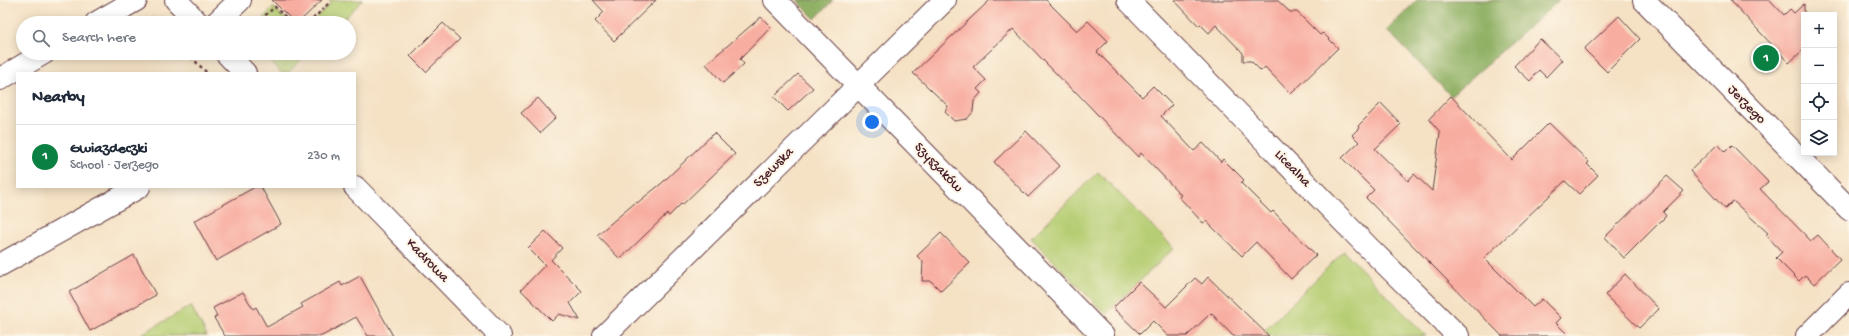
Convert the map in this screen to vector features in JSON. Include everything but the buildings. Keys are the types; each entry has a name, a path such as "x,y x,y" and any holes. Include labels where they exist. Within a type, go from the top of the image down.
{"street":[{"path":"108,16 136,0"},
{"path":"176,0 191,16"},
{"path":"223,16 240,0"},
{"name":"Szyszaków","path":"775,0 1103,336"},
{"name":"Szewska","path":"604,336 857,85 945,0"},
{"name":"Licealna","path":"1128,0 1368,247 1458,336"},
{"name":"Jerzego","path":"1644,0 1849,209"},
{"path":"0,79 32,60"},
{"path":"233,60 244,72"},
{"path":"0,265 137,188"},
{"name":"Kadrowa","path":"356,188 500,336"},
{"path":"1807,336 1849,294"}],"path":[{"path":"315,16 329,3"},
{"path":"263,16 269,10 276,7 285,16"},
{"path":"194,60 206,72"}],"green space":[{"path":"329,0 363,0 347,16 318,16 331,3"},
{"path":"797,0 833,0 815,19"},
{"path":"1417,0 1559,0 1451,96 1387,30"},
{"path":"274,8 283,16 265,16"},
{"path":"269,60 301,60 289,72 280,72"},
{"path":"1098,172 1174,248 1106,314 1031,238"},
{"path":"1344,251 1426,336 1264,336 1264,331"},
{"path":"191,306 207,336 138,336"}],"place":[{"name":"Gwiazdeczki","path":"1766,58"}]}
